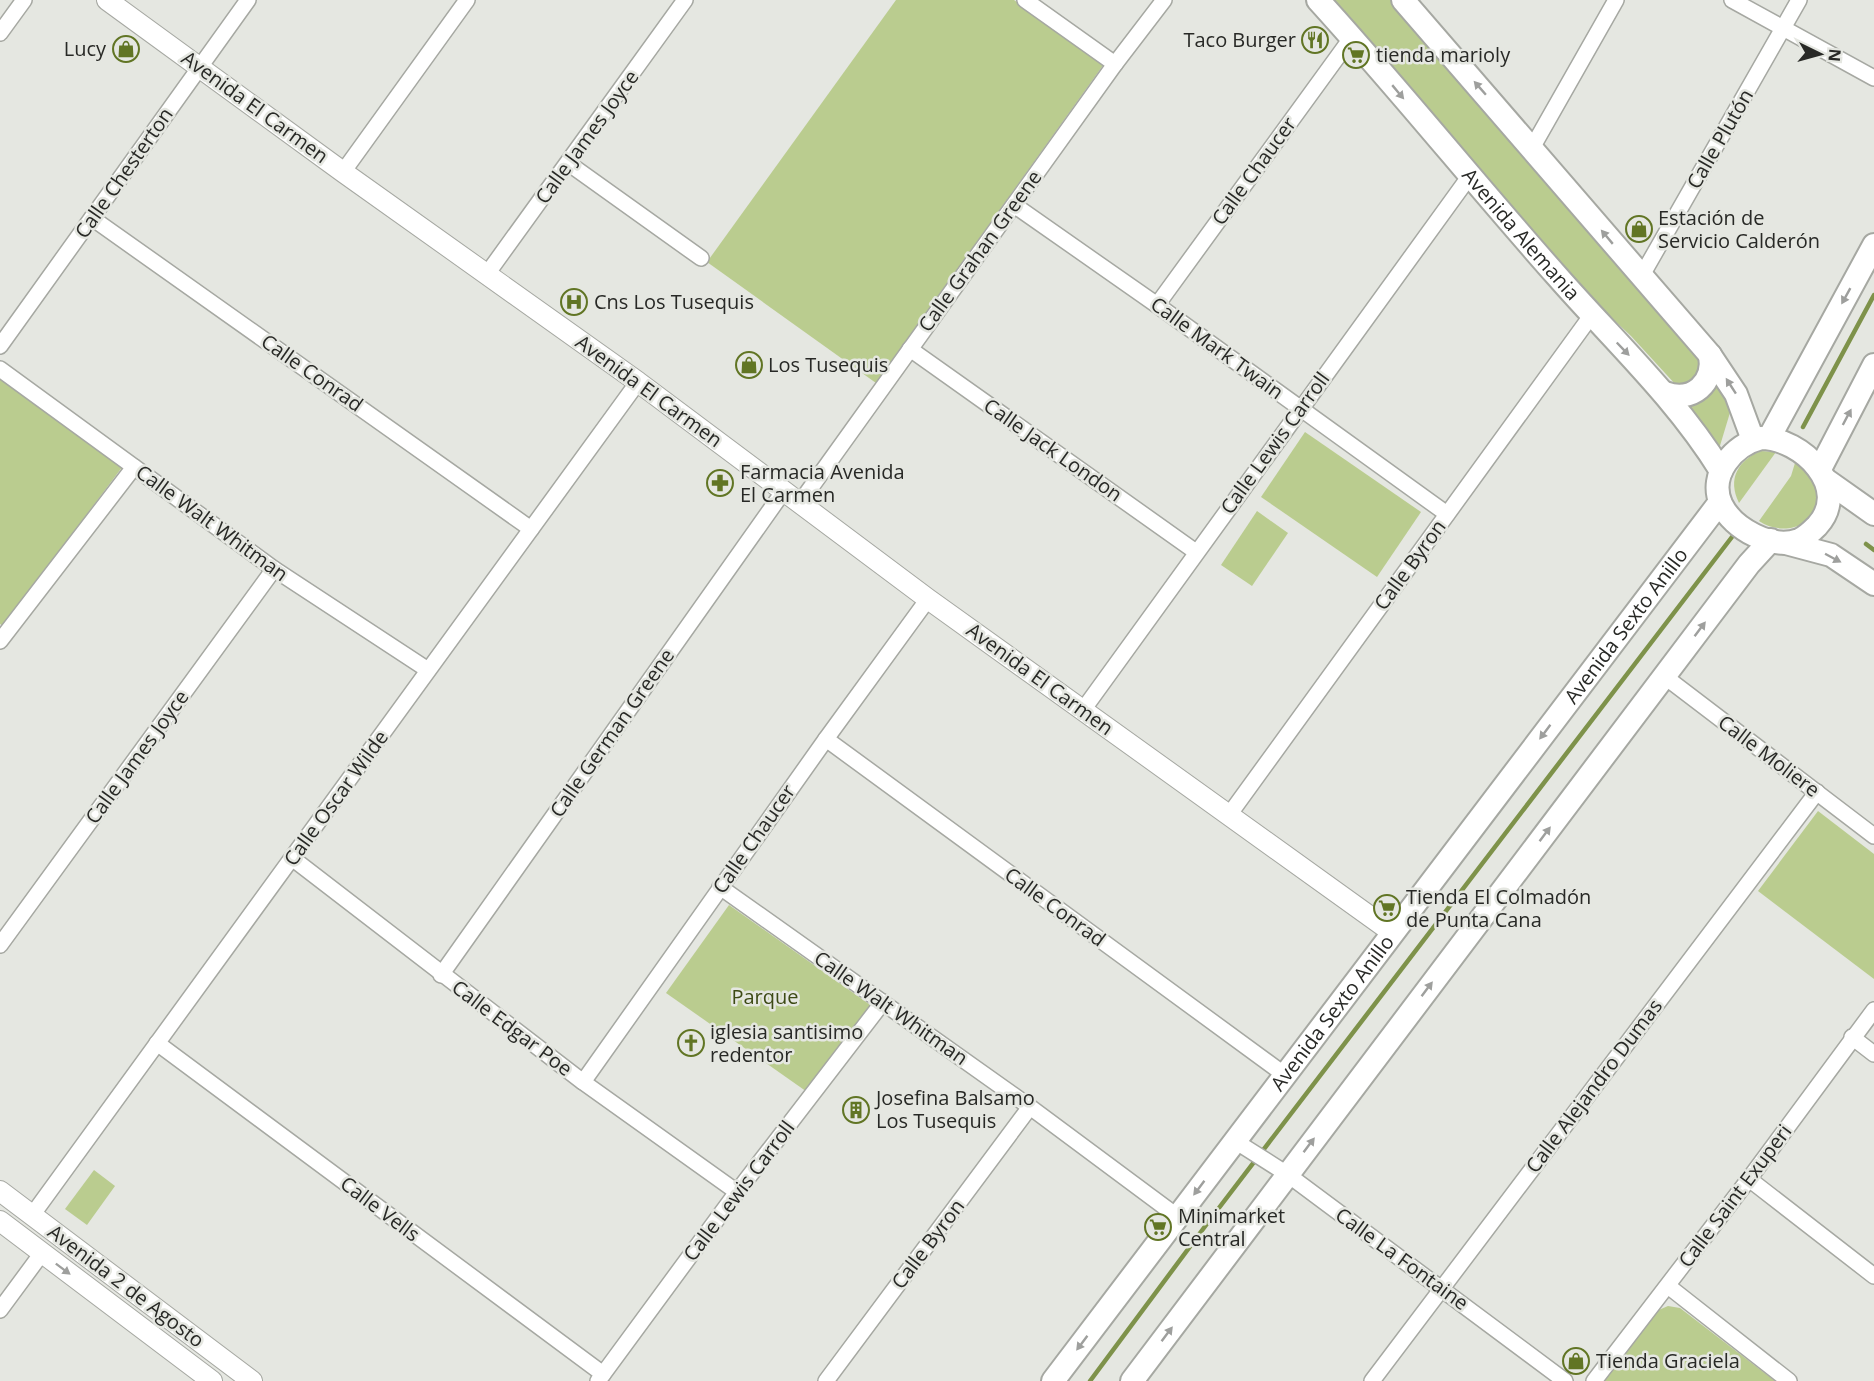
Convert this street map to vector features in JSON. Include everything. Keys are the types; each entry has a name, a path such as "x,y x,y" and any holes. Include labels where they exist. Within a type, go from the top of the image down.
{"main road":[{"name":"Avenida Alemania","path":"1318,0 1591,316 1665,393 1704,443 1721,471"},
{"path":"1403,0 1710,355 1736,394 1761,439"},
{"path":"1874,245 1761,439 1732,454 1721,471 1718,488 1720,502 1736,522 1756,536 1831,555 1874,584"},
{"path":"1665,393 1681,396 1696,392 1703,386 1710,371 1710,355"},
{"path":"1132,1381 1280,1169 1749,564 1778,542 1802,538 1821,521 1828,505 1823,475 1874,365"},
{"path":"1761,439 1779,441 1802,452 1823,475 1874,514"},
{"name":"Avenida Sexto Anillo","path":"1053,1381 1178,1217 1242,1145 1285,1075 1720,502"}],"street":[{"path":"0,33 24,0"},
{"name":"Avenida El Carmen","path":"107,0 638,382 928,599 1393,933"},
{"name":"Calle Chesterton","path":"0,346 248,0"},
{"path":"343,171 467,0"},
{"name":"Calle James Joyce","path":"487,274 686,0"},
{"path":"1025,0 1115,64"},
{"name":"Calle Grahan Greene","path":"791,498 910,349 1115,64 1164,0"},
{"path":"1532,148 1616,0"},
{"path":"1732,0 1874,78"},
{"name":"Calle Plutón","path":"1641,277 1799,0"},
{"name":"Calle Chaucer","path":"1157,305 1352,37"},
{"path":"568,163 700,258"},
{"name":"Calle Lewis Carroll","path":"1083,710 1469,177"},
{"name":"Calle Mark Twain","path":"1014,205 1447,514"},
{"name":"Calle Conrad","path":"92,218 531,529"},
{"name":"Calle Byron","path":"1229,815 1591,316"},
{"name":"Calle Jack London","path":"910,349 1196,552"},
{"name":"Calle Walt Whitman","path":"0,369 274,569 428,670"},
{"name":"Calle Oscar Wilde","path":"33,1214 638,382"},
{"path":"0,640 134,467"},
{"name":"Calle German Greene","path":"441,975 791,498"},
{"name":"Calle James Joyce","path":"0,945 274,569"},
{"name":"Calle Chaucer","path":"584,1082 720,887 928,599"},
{"name":"Calle Moliere","path":"1664,676 1874,836"},
{"name":"Calle Conrad","path":"826,739 1285,1075"},
{"name":"Calle Alejandro Dumas","path":"1372,1381 1817,792"},
{"name":"Calle Edgar Poe","path":"292,858 441,975 737,1192"},
{"name":"Calle Walt Whitman","path":"720,887 1030,1107 1178,1217"},
{"name":"Calle Lewis Carroll","path":"601,1378 737,1192 883,1002"},
{"name":"Calle Saint Exuperi","path":"1594,1381 1749,1179 1874,1010"},
{"path":"1852,1037 1874,1054"},
{"name":"Calle Vells","path":"157,1043 601,1378"},
{"name":"Calle Byron","path":"826,1381 1030,1107"},
{"name":"Calle La Fontaine","path":"1242,1145 1280,1169 1565,1381"},
{"path":"1749,1179 1874,1276"},
{"name":"Avenida 2 de Agosto","path":"0,1191 252,1381"},
{"name":"Avenida 2 de Agosto","path":"0,1221 212,1381"},
{"path":"0,1310 42,1253"},
{"path":"1668,1286 1789,1381"}],"green space":[{"path":"896,0 1014,0 1104,64 876,383 707,262"},
{"path":"1330,0 1391,0 1700,351 1703,366 1691,384 1676,385 1631,336 1587,295"},
{"path":"1720,377 1732,406 1719,449 1684,405 1702,400 1714,388"},
{"path":"0,378 123,466 3,626 0,624"},
{"path":"1305,432 1421,512 1377,577 1261,497"},
{"path":"1761,451 1776,452 1739,503 1734,486 1737,471 1746,460"},
{"path":"1795,463 1810,477 1818,492 1818,504 1814,514 1806,522 1796,527 1771,527 1759,521 1791,476"},
{"path":"1257,511 1288,533 1252,586 1221,565"},
{"path":"1818,811 1874,854 1874,979 1758,891"},
{"name":"Parque","path":"729,905 876,1009 810,1094 666,993"},
{"path":"94,1170 115,1186 87,1225 65,1209"},
{"path":"1668,1306 1680,1308 1775,1381 1603,1381 1654,1312"}],"waterway":[{"path":"1803,427 1874,295"},
{"path":"1090,1381 1212,1217 1735,533"},
{"path":"1866,544 1874,550"}],"place":[{"name":"Taco Burger","path":"1315,40"},
{"name":"Lucy","path":"126,49"},
{"name":"tienda marioly","path":"1356,55"},
{"name":"Estación de Servicio Calderón","path":"1639,229"},
{"name":"Cns Los Tusequis","path":"574,302"},
{"name":"Los Tusequis","path":"749,365"},
{"name":"Farmacia Avenida El Carmen","path":"720,483"},
{"name":"Tienda El Colmadón de Punta Cana","path":"1387,908"},
{"name":"iglesia santisimo redentor","path":"691,1043"},
{"name":"Josefina Balsamo Los Tusequis","path":"856,1110"},
{"name":"Minimarket Central","path":"1158,1227"},
{"name":"Tienda Graciela","path":"1576,1361"}]}
